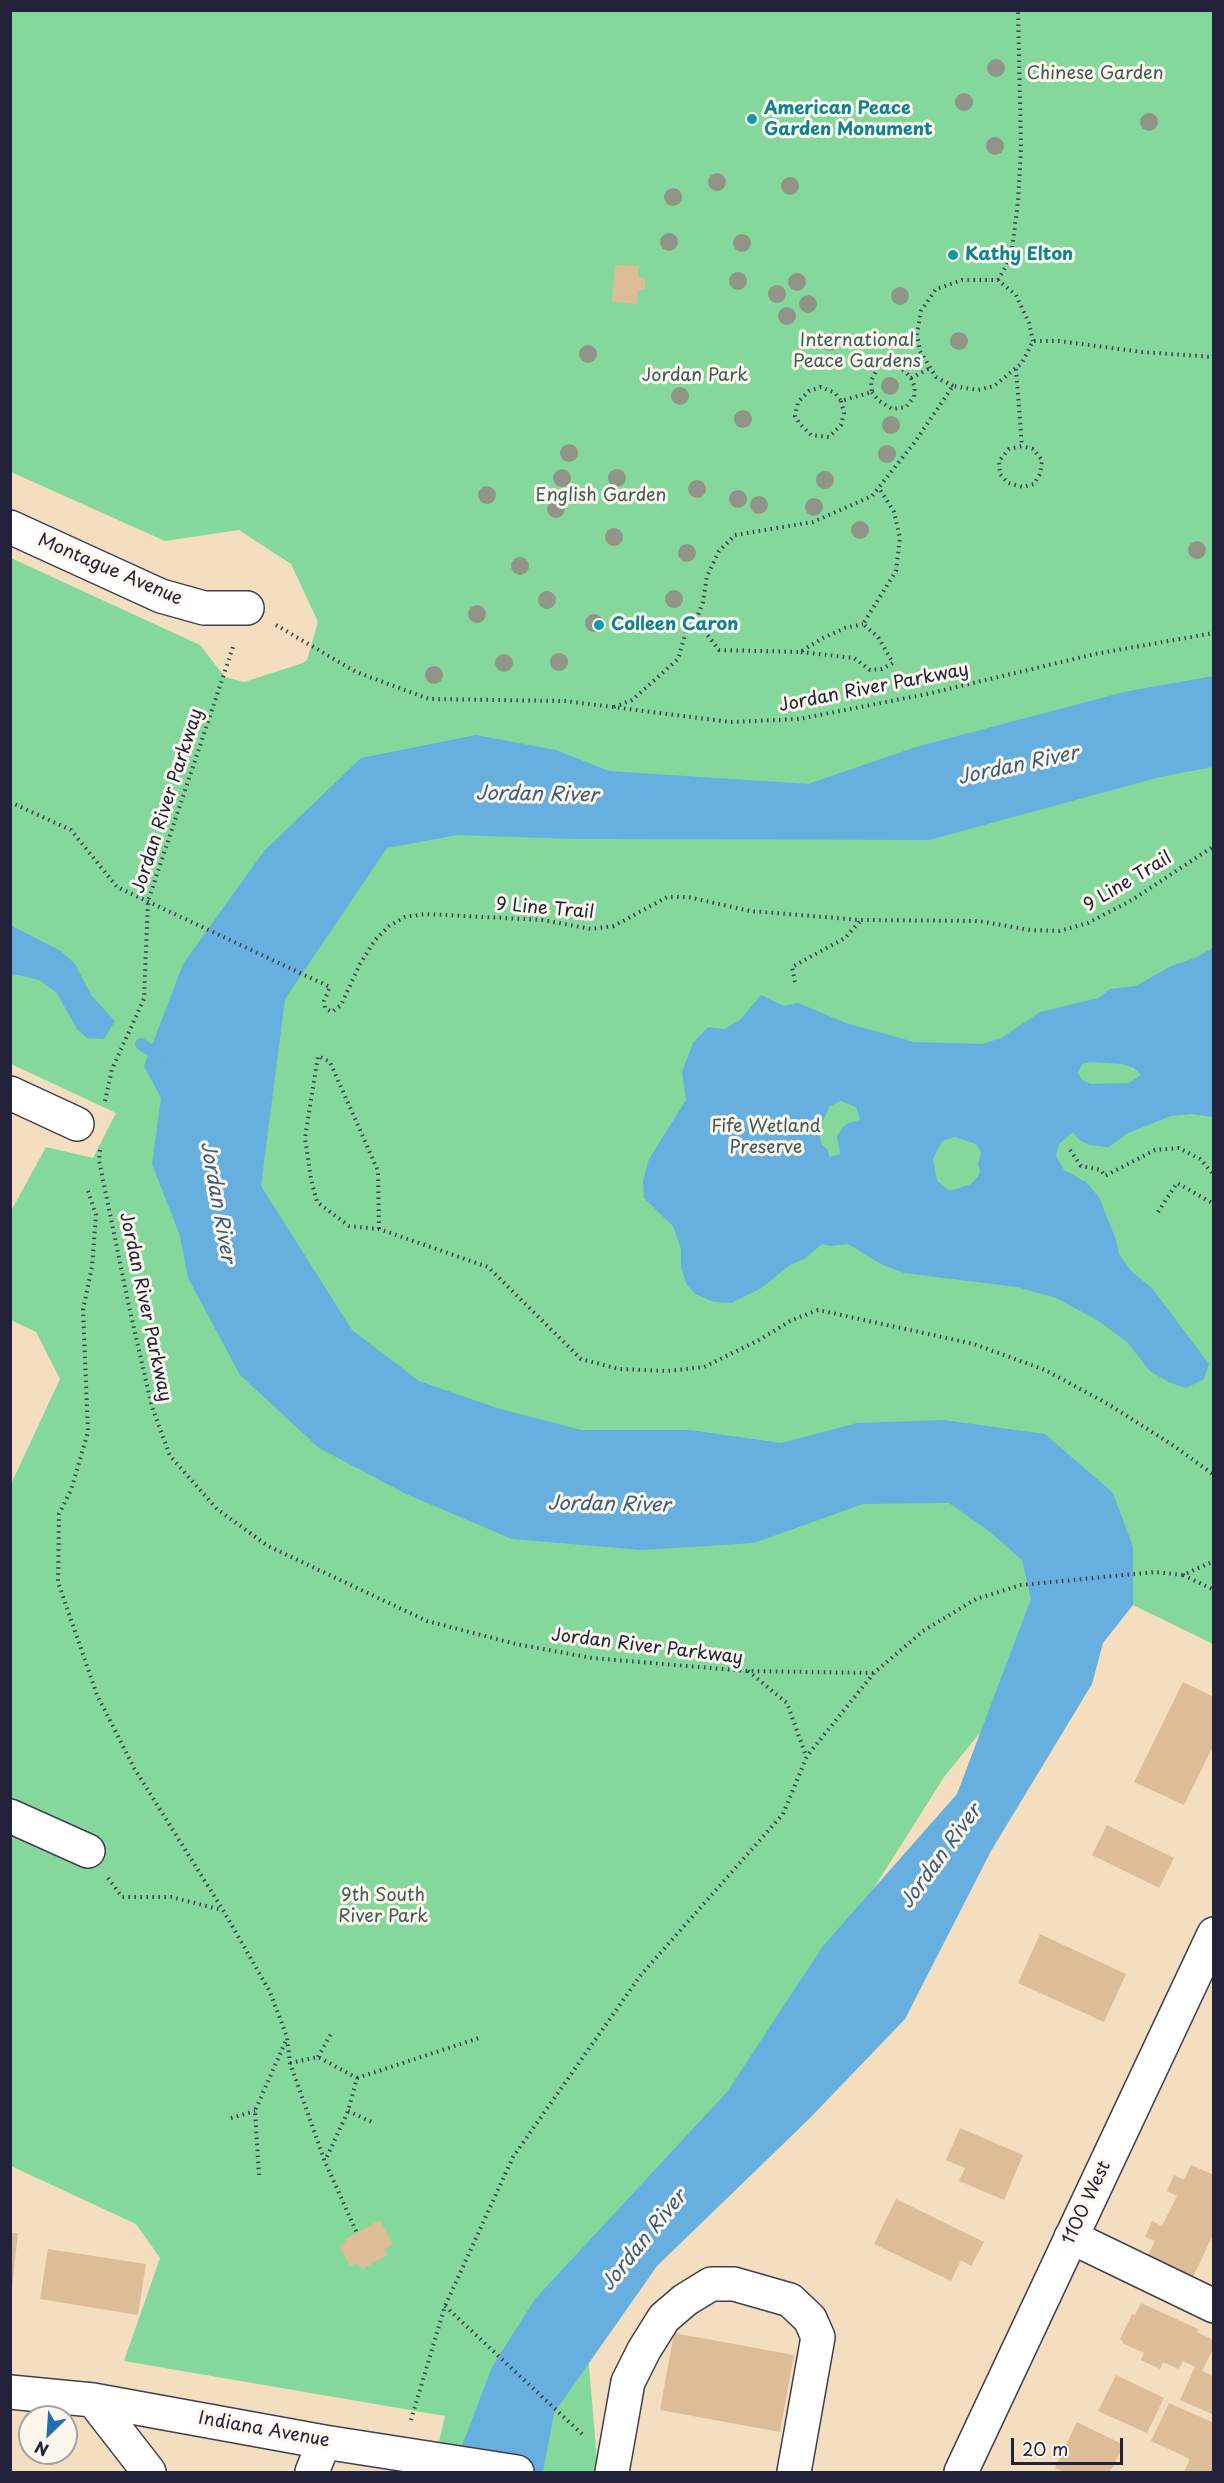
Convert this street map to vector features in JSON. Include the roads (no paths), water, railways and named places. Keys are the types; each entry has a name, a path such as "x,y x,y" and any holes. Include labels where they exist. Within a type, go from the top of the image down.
{"street":[{"name":"Montague Avenue","path":"10,527 161,596 204,608 247,608"},
{"path":"10,1093 94,1126"},
{"path":"10,1816 88,1851"},
{"name":"1100 West","path":"961,2472 1071,2237 1206,1968 1214,1934"},
{"path":"1071,2237 1214,2306"},
{"path":"612,2472 628,2382 644,2349 664,2318 685,2300 711,2284 734,2284 790,2300 810,2319 818,2337 794,2472"},
{"name":"Indiana Avenue","path":"10,2392 93,2400 324,2442 517,2472"},
{"path":"93,2400 149,2472"},
{"path":"312,2472 324,2442"}],"water":[{"name":"Jordan River","path":"1213,676 1213,767 1160,777 929,840 574,839 457,835 387,848 285,999 261,1186 352,1330 419,1381 497,1408 581,1430 690,1430 781,1443 857,1423 944,1420 1045,1434 1113,1493 1133,1547 1133,1605 1103,1643 1092,1684 991,1851 905,2019 809,2119 657,2266 554,2413 543,2472 452,2472 492,2367 535,2299 727,2092 823,1946 957,1794 1031,1599 1022,1560 990,1532 949,1503 863,1504 754,1543 642,1550 512,1539 406,1494 319,1448 240,1375 188,1278 180,1236 152,1164 161,1098 144,1066 183,964 264,851 361,758 476,735 556,750 609,771 808,784 916,747 1124,692"},
{"path":"10,925 61,951 75,964 91,995 115,1021 104,1039 87,1038 77,1029 56,992 39,980 18,975 11,976"},
{"path":"1213,948 1213,1117 1191,1114 1171,1116 1128,1133 1109,1147 1089,1145 1078,1139 1073,1132 1059,1144 1056,1156 1064,1170 1086,1182 1099,1197 1116,1240 1119,1254 1131,1271 1152,1288 1209,1364 1204,1379 1186,1388 1168,1382 1150,1371 1127,1342 1097,1320 1056,1298 1017,1287 904,1273 881,1264 848,1244 830,1246 822,1244 804,1259 790,1265 760,1289 731,1303 714,1302 695,1294 687,1285 681,1268 681,1249 673,1226 644,1198 643,1181 649,1159 686,1100 682,1072 693,1043 708,1027 724,1029 740,1020 761,995 784,1006 798,1003 846,1023 914,1042 982,1044 1001,1038 1040,1012 1098,998 1110,989 1136,986 1171,966 1195,958","holes":["1090,1062 1122,1064 1134,1068 1141,1075 1129,1083 1091,1084 1082,1080 1078,1073 1082,1064","841,1101 856,1107 860,1120 843,1127 837,1136 840,1154 830,1157 827,1149 822,1145 818,1131 830,1106","955,1137 976,1144 981,1152 978,1165 980,1170 979,1175 971,1184 950,1191 937,1181 933,1159 942,1141"]}],"waterway":[{"path":"141,1044 162,1058"}],"place":[{"name":"American Peace Garden Monument","path":"752,119"},
{"name":"Kathy Elton","path":"953,255"},
{"name":"Colleen Caron","path":"599,625"}],"park label":[{"name":"Chinese Garden","path":"1095,74"},
{"name":"International Peace Gardens","path":"857,351"},
{"name":"Jordan Park","path":"695,376"},
{"name":"English Garden","path":"601,496"},
{"name":"Fife Wetland Preserve","path":"766,1137"},
{"name":"9th South River Park","path":"383,1906"}]}
